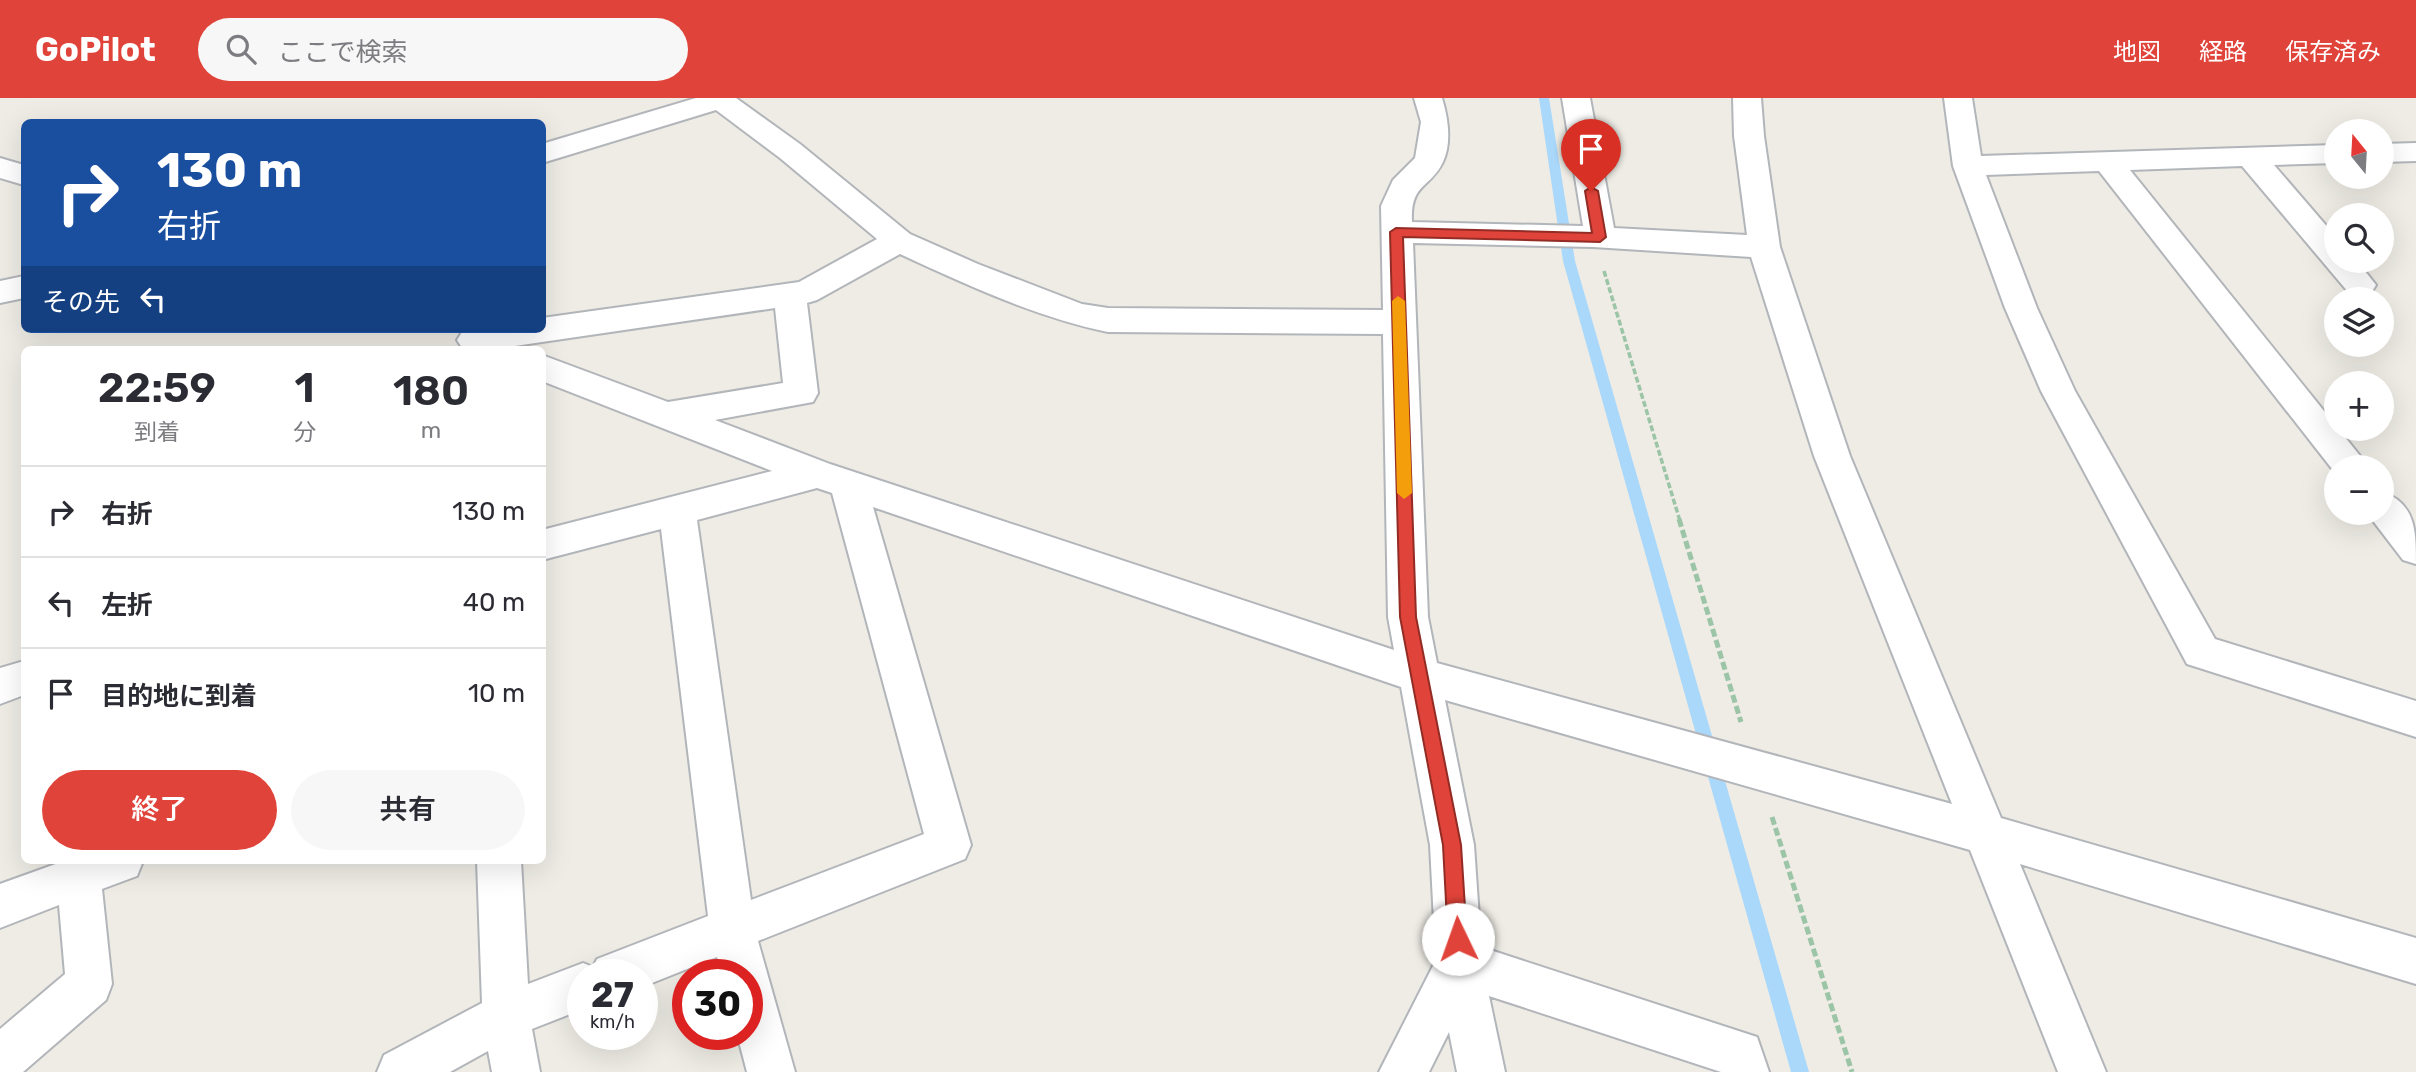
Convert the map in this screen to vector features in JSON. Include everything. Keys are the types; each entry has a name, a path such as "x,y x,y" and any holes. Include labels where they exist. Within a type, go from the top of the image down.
{"street":[{"path":"1428,98 1435,122 1429,160 1404,187 1396,206 1408,617 1452,845 1459,963 1481,1072"},
{"path":"1576,98 1593,237"},
{"path":"1747,98 1749,136 1764,247 1832,456 2082,1072"},
{"path":"1958,98 1968,166 2021,308 2058,391 2201,652 2416,719"},
{"path":"546,152 719,99 790,151 899,241 967,272 1077,314 1108,320 1399,322"},
{"path":"2394,153 2416,152"},
{"path":"1968,166 2324,154"},
{"path":"2249,156 2324,243"},
{"path":"2108,161 2341,455"},
{"path":"0,167 21,175"},
{"path":"1396,232 1593,237 1764,247"},
{"path":"546,330 806,292 899,241"},
{"path":"2350,273 2360,285"},
{"path":"0,292 21,288"},
{"path":"667,415 801,393 790,295"},
{"path":"473,340 522,333"},
{"path":"546,369 833,479 1420,676 1674,748 1745,751 1986,834 2416,961"},
{"path":"546,544 677,511 833,479"},
{"path":"654,959 949,845 833,479"},
{"path":"677,511 732,929 740,959"},
{"path":"2394,521 2416,549"},
{"path":"0,686 21,679"},
{"path":"0,906 113,864"},
{"path":"499,864 506,1016 516,1072"},
{"path":"0,1060 89,984 79,877"},
{"path":"1404,1072 1459,963"},
{"path":"1459,963 1740,1054 1745,1072"},
{"path":"401,1072 506,1016 567,992"},
{"path":"763,1043 771,1072"}],"path":[{"path":"1593,237 1745,751"},
{"path":"1771,813 1852,1072"}],"waterway":[{"path":"1544,98 1569,261 1800,1072"}],"slow traffic":[{"path":"1398,301 1404,493"}],"route":[{"path":"1458,939 1452,845 1408,617 1396,232 1600,237 1591,191"}]}
